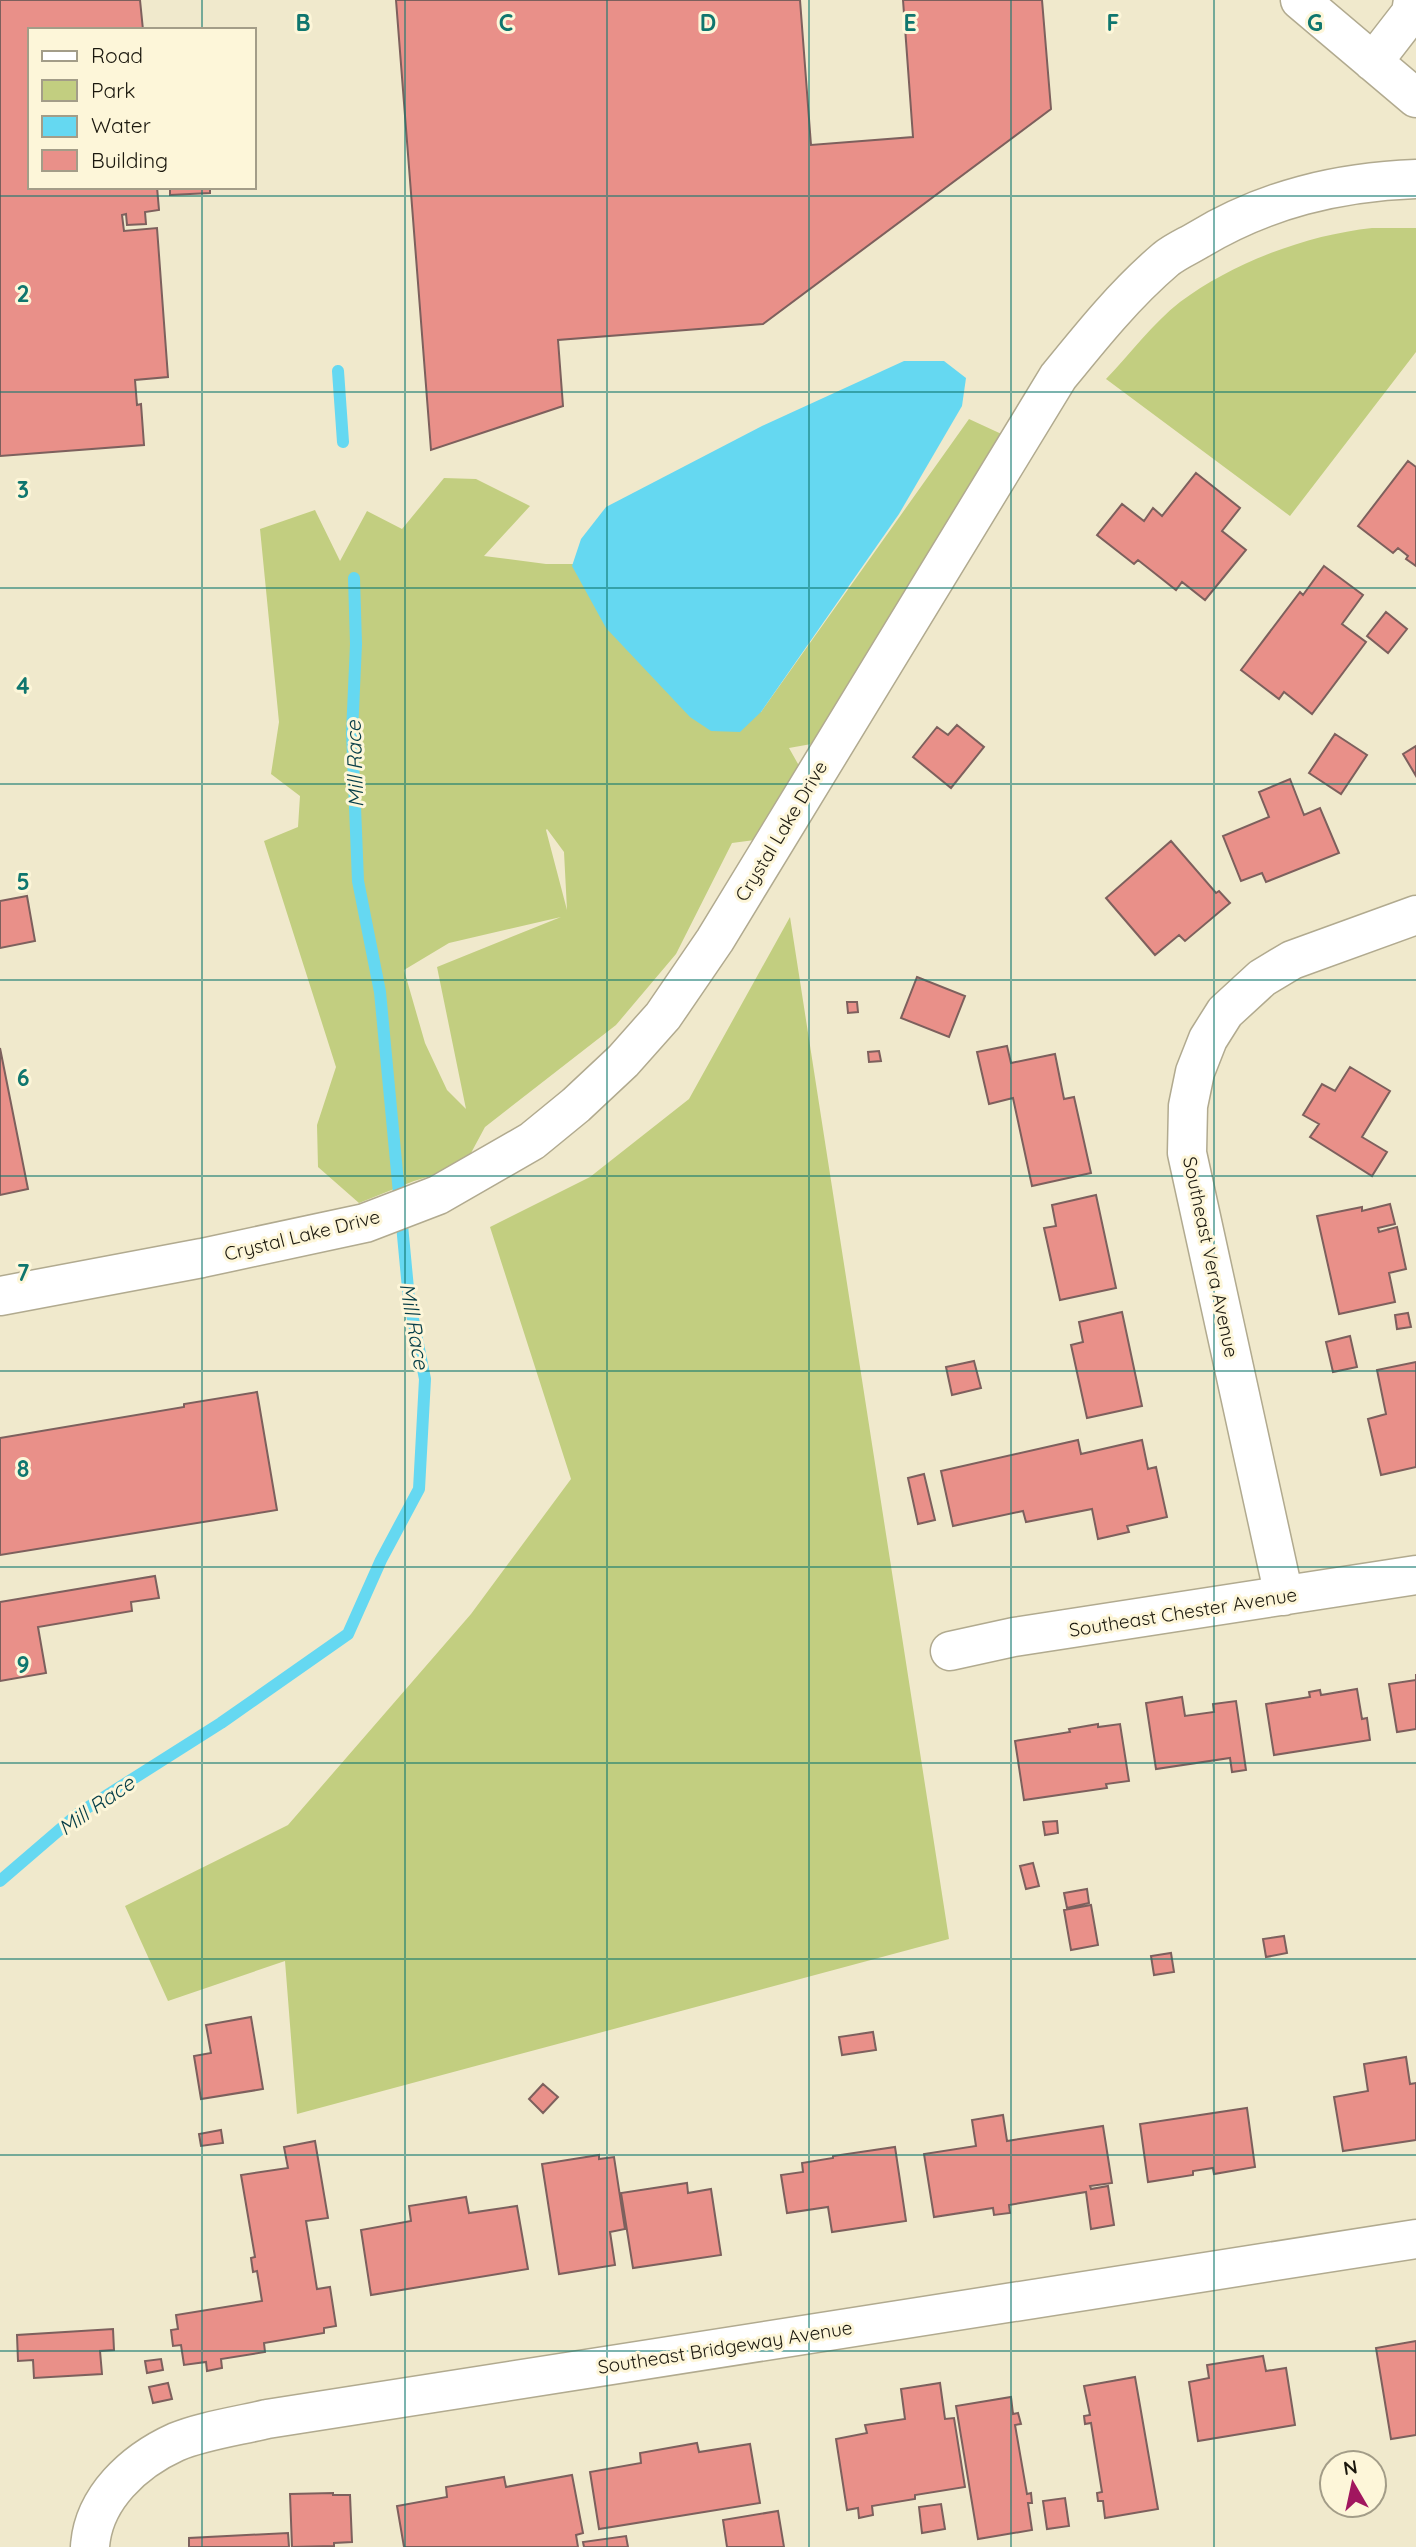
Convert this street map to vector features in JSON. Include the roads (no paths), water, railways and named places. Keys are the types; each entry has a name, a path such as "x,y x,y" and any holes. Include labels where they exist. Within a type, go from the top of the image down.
{"street":[{"path":"1300,0 1416,98"},
{"path":"1373,62 1411,13 1413,0"},
{"name":"Crystal Lake Drive","path":"0,1296 214,1256 365,1223 438,1195 532,1141 623,1061 663,1016 715,940 1058,377 1113,308 1168,257 1231,220 1299,195 1369,181 1416,179"},
{"name":"Southeast Vera Avenue","path":"1284,1596 1187,1153 1188,1106 1195,1072 1208,1039 1225,1012 1262,978 1292,960 1416,915"},
{"name":"Southeast Chester Avenue","path":"950,1651 1014,1637 1416,1575"},
{"name":"Southeast Bridgeway Avenue","path":"90,2547 90,2539 104,2502 125,2474 150,2455 179,2441 267,2419 1416,2239"}],"water":[{"path":"904,361 944,361 966,378 962,406 899,514 761,712 740,732 711,731 690,717 606,628 572,566 581,539 606,507 762,426"}],"waterway":[{"name":"Mill Race","path":"338,371 343,442"},
{"name":"Mill Race","path":"0,1881 79,1813 221,1723 348,1634 381,1560 419,1489 425,1379 409,1299 380,992 358,881 352,733 356,644 354,578"}]}
